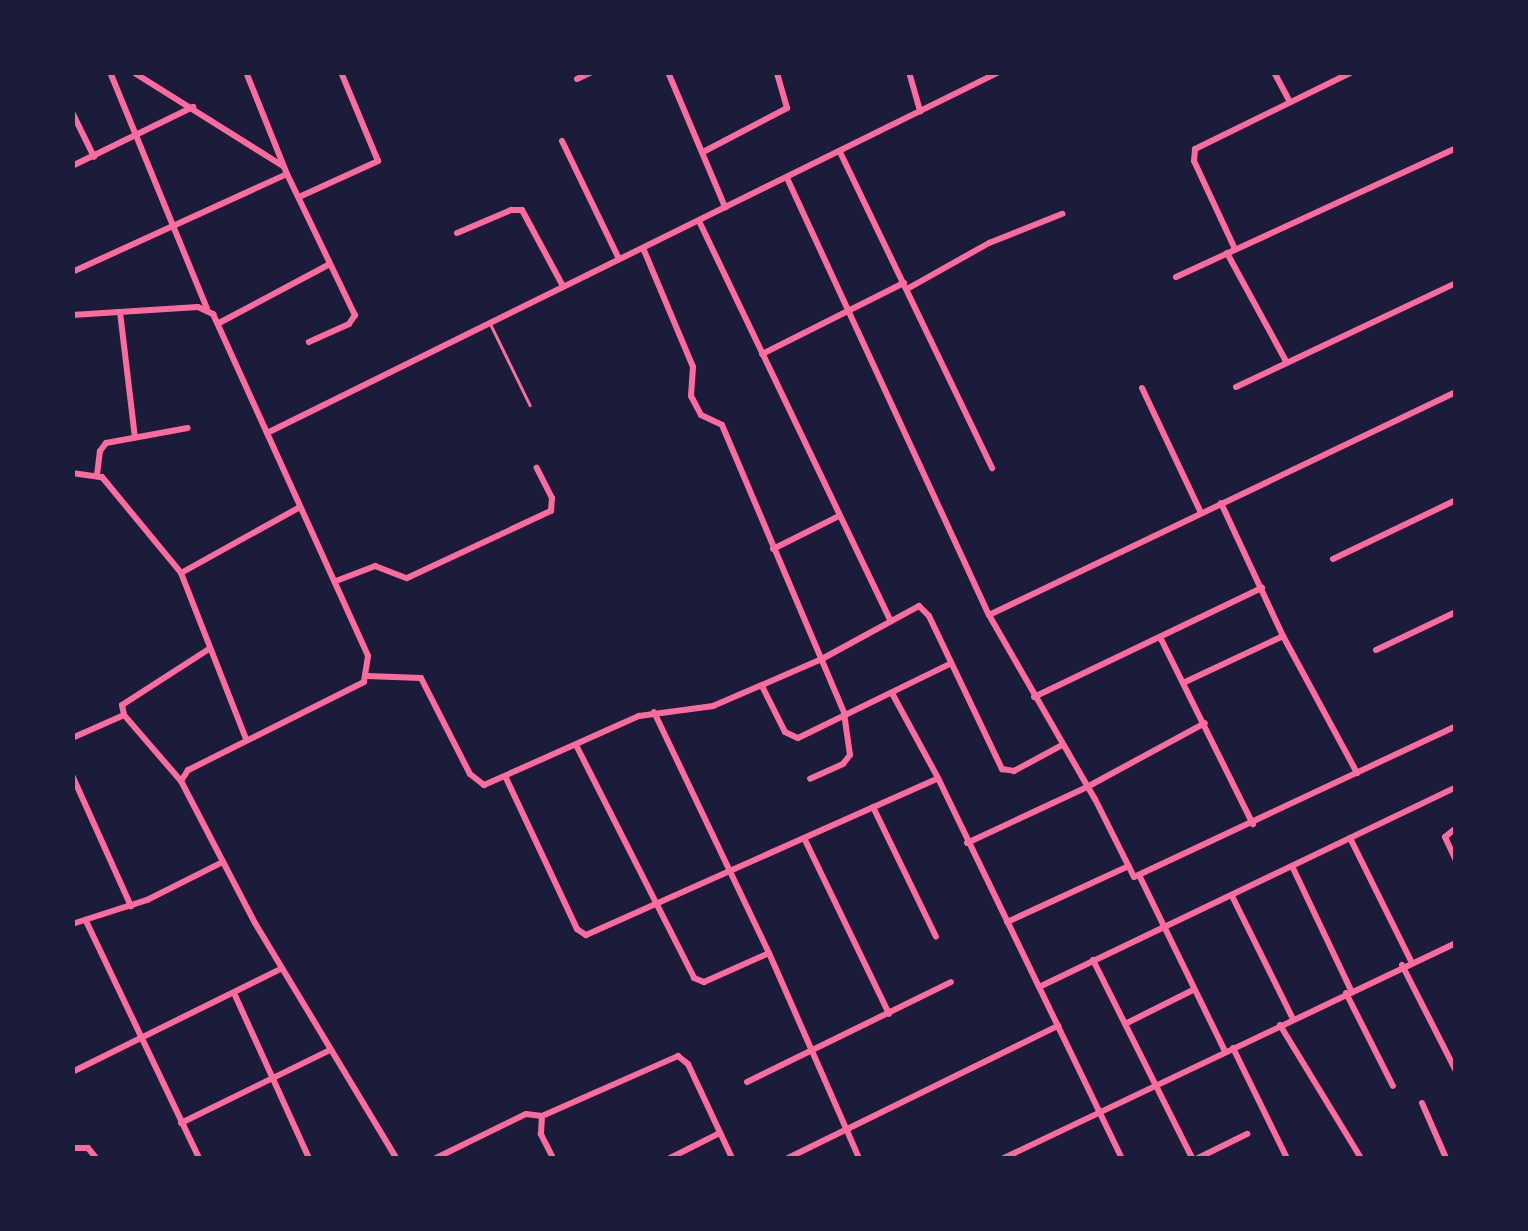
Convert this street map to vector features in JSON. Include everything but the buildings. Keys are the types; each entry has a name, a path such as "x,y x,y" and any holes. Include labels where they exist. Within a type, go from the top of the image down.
{"street":[{"path":"110,72 176,223 207,309 219,323 368,656 367,676 356,687 188,770 182,782"},
{"path":"134,72 286,170"},
{"path":"246,72 354,320 308,342"},
{"path":"298,197 378,161 341,72"},
{"path":"577,78 592,72"},
{"path":"702,152 784,111 788,99 777,72"},
{"path":"909,72 920,111"},
{"path":"267,433 999,72"},
{"path":"1274,72 1290,102"},
{"path":"1287,363 1231,251 1193,154 1203,144 1352,72"},
{"path":"671,74 725,207"},
{"path":"72,166 194,108"},
{"path":"72,112 94,156"},
{"path":"562,141 619,260"},
{"path":"1176,277 1456,148"},
{"path":"840,152 992,468"},
{"path":"72,272 286,170"},
{"path":"787,178 990,615 1134,878 1456,726"},
{"path":"458,234 511,210 522,210 563,286"},
{"path":"762,354 989,243 1062,214"},
{"path":"698,220 892,620"},
{"path":"644,248 693,367 691,396 701,415 722,425 845,718 852,750 848,760 810,779"},
{"path":"219,323 328,265"},
{"path":"1236,388 1456,282"},
{"path":"72,315 207,309"},
{"path":"120,312 135,438"},
{"path":"1142,388 1200,513"},
{"path":"990,615 1456,392"},
{"path":"97,475 102,446 188,428"},
{"path":"336,581 375,566 407,578 550,511 552,498 537,468"},
{"path":"72,473 97,475 180,573 246,740"},
{"path":"1333,559 1456,500"},
{"path":"1222,503 1283,636 1357,772"},
{"path":"180,573 300,507"},
{"path":"773,548 839,516"},
{"path":"1034,697 1262,588"},
{"path":"367,676 420,678 476,782 484,785 654,712 704,709 762,686 922,607 1002,770 1014,772 1063,744"},
{"path":"1376,650 1456,612"},
{"path":"1185,682 1283,636"},
{"path":"1161,639 1253,824"},
{"path":"209,649 125,701 124,715 182,782 329,1051 396,1158"},
{"path":"762,686 788,737 798,738 950,664"},
{"path":"893,695 938,778 1122,1158"},
{"path":"654,712 769,953 859,1158"},
{"path":"72,738 124,715"},
{"path":"968,843 1087,787 1205,724"},
{"path":"576,745 684,964 699,981 769,953"},
{"path":"72,775 131,906"},
{"path":"506,778 581,933 592,934 938,778"},
{"path":"1038,987 1456,786"},
{"path":"873,807 936,937"},
{"path":"1456,828 1445,837 1456,861"},
{"path":"1350,838 1411,961"},
{"path":"805,840 888,1014"},
{"path":"72,924 131,906 223,862"},
{"path":"1006,922 1129,866"},
{"path":"1292,866 1393,1086"},
{"path":"1140,876 1194,990 1287,1158"},
{"path":"1232,896 1292,1019"},
{"path":"86,921 199,1158"},
{"path":"1004,1158 1402,965 1456,943"},
{"path":"1094,960 1195,1158 1247,1134"},
{"path":"1402,965 1456,1071"},
{"path":"72,1072 282,968"},
{"path":"748,1082 952,982"},
{"path":"1125,1024 1194,990"},
{"path":"234,993 309,1158"},
{"path":"1280,1025 1361,1158"},
{"path":"788,1158 1058,1026"},
{"path":"182,1123 329,1051"},
{"path":"436,1158 526,1114 542,1116 678,1056 688,1064 732,1158"},
{"path":"1422,1104 1446,1158"},
{"path":"542,1116 541,1134 553,1158"},
{"path":"670,1158 720,1134"},
{"path":"72,1148 88,1148 96,1158"}],"lane":[{"path":"489,322 530,405"}]}
